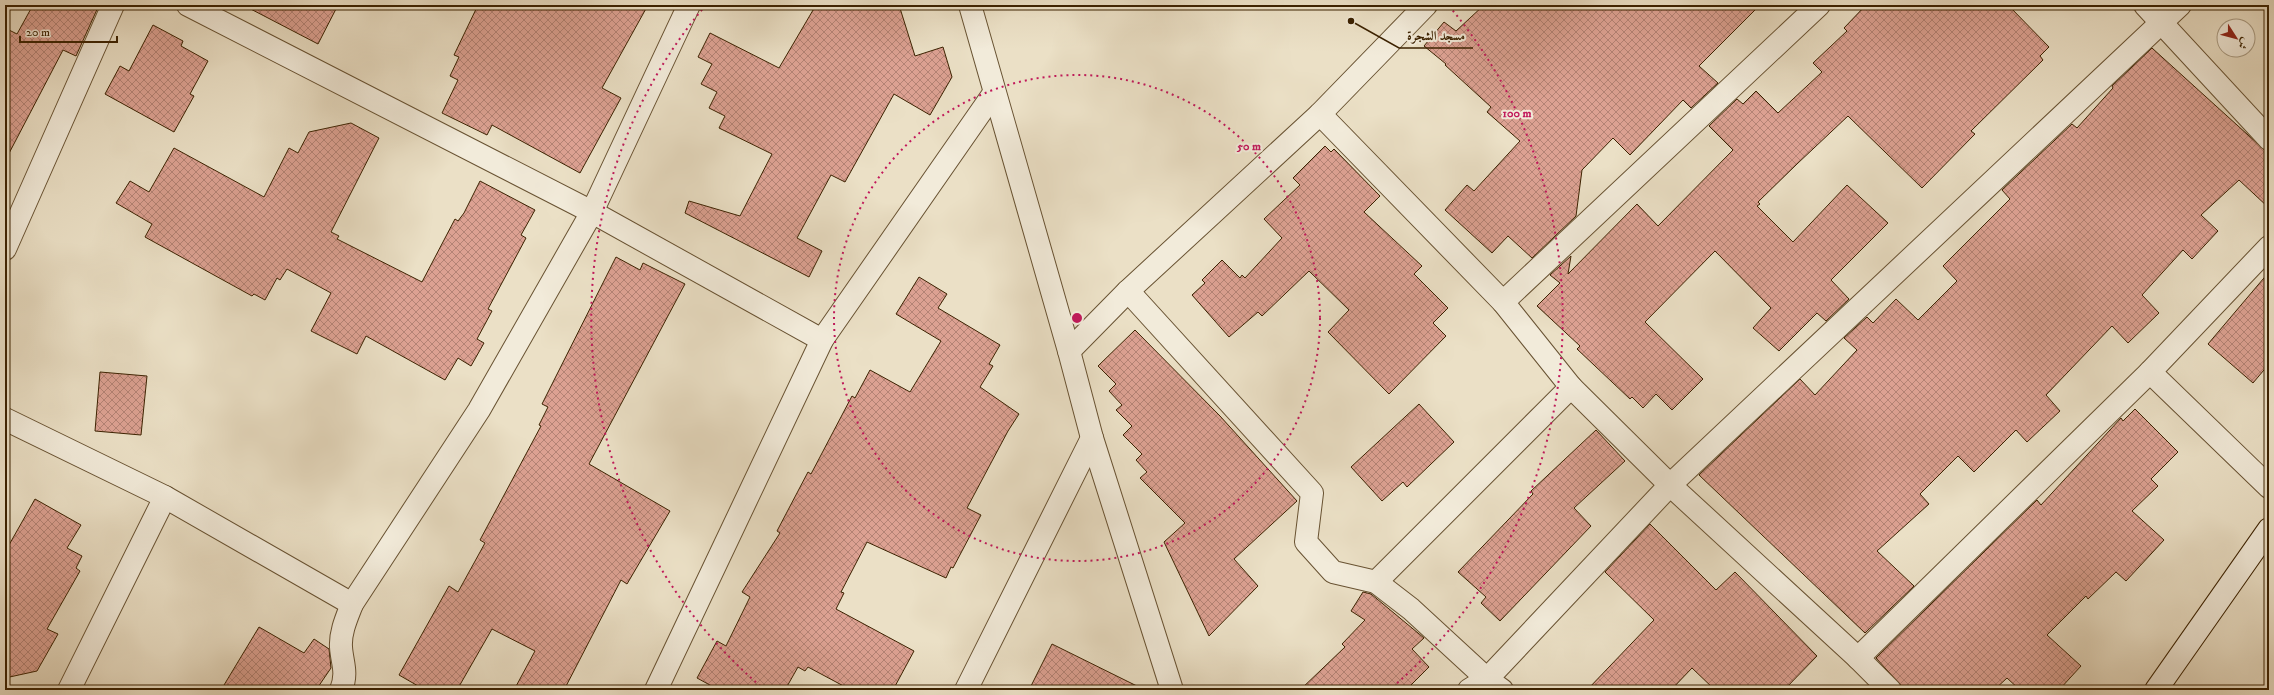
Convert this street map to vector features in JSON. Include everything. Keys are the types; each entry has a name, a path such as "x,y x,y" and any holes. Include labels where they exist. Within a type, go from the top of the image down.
{"street":[{"path":"5,248 113,5"},
{"path":"188,5 592,212 822,340"},
{"path":"341,690 345,664 341,646 344,625 352,604 480,410 592,212 689,5"},
{"path":"970,5 1069,351 1092,438 1172,690"},
{"path":"1069,351 1128,291 1320,114 1426,5"},
{"path":"1503,302 1819,5"},
{"path":"2145,5 2269,139"},
{"path":"1128,291 1312,493 1306,542 1333,572 1376,582 1411,609 1486,686 1670,485 2180,5"},
{"path":"656,690 822,340 994,93"},
{"path":"1320,114 1503,302 1571,388 1670,485 1858,658 1890,690"},
{"path":"1858,658 2150,372 2269,248"},
{"path":"2150,372 2269,487"},
{"path":"1376,582 1571,388"},
{"path":"5,419 165,497 352,604"},
{"path":"966,690 1092,438"},
{"path":"68,690 165,497"},
{"path":"2156,690 2269,529"}],"building":[{"path":"33,5 99,5 76,56 63,50 5,161 5,28 17,34"},
{"path":"243,5 338,5 318,44"},
{"path":"478,5 648,5 602,88 621,98 580,173 492,125 487,135 442,113 458,80 450,76 459,57 454,55"},
{"path":"816,5 899,5 915,56 943,47 952,77 930,115 894,94 845,182 831,175 797,238 822,251 809,277 685,213 689,201 740,216 772,154 719,128 725,116 709,108 717,92 701,84 712,64 698,57 710,33 779,68"},
{"path":"1484,5 1760,5 1699,66 1718,83 1691,108 1683,100 1630,155 1613,138 1582,170 1576,216 1532,258 1508,236 1492,253 1445,210 1467,185 1474,191 1520,141 1487,112 1491,107 1445,65 1446,64 1424,46 1444,22 1456,31"},
{"path":"1866,5 2008,5 2049,47 2040,56 2043,60 1971,131 1975,134 1922,188 1848,116 1758,202 1760,204 1757,206 1793,242 1847,185 1888,223 1831,280 1849,299 1826,321 1817,313 1779,351 1753,328 1771,308 1715,251 1645,322 1703,379 1672,410 1656,394 1643,408 1632,397 1630,399 1577,349 1580,346 1537,306 1560,283 1550,275 1571,256 1568,274 1637,204 1658,226 1733,150 1709,126 1737,99 1743,104 1756,91 1778,113 1822,72 1813,63 1847,31 1844,28"},
{"path":"153,25 183,41 181,46 208,61 190,94 194,96 174,132 105,94 120,66 129,71"},
{"path":"2152,48 2269,154 2269,208 2239,180 2201,215 2218,231 2192,259 2183,250 2142,295 2159,313 2128,343 2112,326 2046,395 2060,411 2027,442 2016,430 1974,472 1958,456 1920,494 1929,504 1877,551 1914,586 1865,633 1699,475 1800,379 1815,395 1857,350 1844,338 1867,317 1873,323 1896,299 1918,320 1957,281 1943,266 2010,199 2002,190 2072,124 2077,128 2113,88 2112,86"},
{"path":"351,123 379,138 331,232 339,236 337,239 422,282 455,219 458,221 464,213 480,181 535,210 521,235 526,238 488,309 492,311 477,339 484,343 471,366 458,358 445,380 366,336 357,354 311,331 331,293 287,269 280,280 277,278 265,300 254,294 252,296 145,237 152,224 116,203 130,181 149,192 174,148 264,197 289,148 298,153 309,132"},
{"path":"1325,146 1331,152 1334,149 1380,196 1364,212 1422,266 1414,274 1448,308 1433,323 1446,336 1389,394 1328,332 1349,310 1309,271 1262,316 1258,312 1229,337 1192,295 1205,283 1202,280 1222,260 1240,278 1242,275 1245,278 1282,238 1264,219 1300,185 1293,178"},
{"path":"616,257 640,270 643,263 685,284 589,464 670,511 627,584 621,580 564,690 514,690 535,651 492,629 457,690 425,690 399,675 449,586 458,592 485,543 480,540 541,426 539,425 548,407 542,404"},
{"path":"2269,272 2269,364 2253,383 2208,344"},
{"path":"919,277 947,294 938,308 1000,345 989,364 993,366 980,387 1019,414 1008,431 967,508 981,515 953,568 951,567 946,578 867,542 841,592 844,593 836,609 914,651 893,690 851,690 808,667 805,671 798,667 785,690 719,690 697,678 717,641 726,646 750,597 742,592 780,533 777,531 808,472 811,474 852,396 855,398 870,370 910,392 941,341 896,314"},
{"path":"1135,330 1220,416 1297,501 1234,559 1258,586 1209,636 1164,542 1185,523 1140,478 1147,472 1136,460 1142,454 1123,435 1132,426 1116,410 1122,405 1109,391 1116,384 1098,366"},
{"path":"100,372 147,376 141,435 95,431"},
{"path":"1419,404 1454,442 1407,487 1403,482 1382,501 1351,467"},
{"path":"2135,409 2178,452 2151,479 2158,486 2132,511 2164,540 2126,581 2116,572 2088,599 2086,596 2047,635 2081,666 2059,690 2020,690 2007,678 1994,690 1905,690 1876,658 2037,500 2041,505 2121,418 2123,421"},
{"path":"1596,430 1625,461 1574,508 1591,526 1500,621 1481,603 1486,597 1458,572 1533,494 1531,491"},
{"path":"35,499 81,525 67,548 82,556 76,568 80,571 47,629 58,634 37,671 5,678 5,552"},
{"path":"1650,524 1716,590 1735,572 1817,656 1784,690 1715,690 1692,668 1671,690 1587,690 1654,620 1605,572"},
{"path":"1363,592 1371,594 1424,638 1412,649 1429,667 1406,690 1300,690 1345,647 1342,644 1365,620 1351,611"},
{"path":"259,627 304,653 314,639 329,649 331,668 316,690 221,690"},
{"path":"1052,644 1145,690 1029,690"}],"place":[{"name":"مسجد الشجرة","path":"1351,21"}]}
